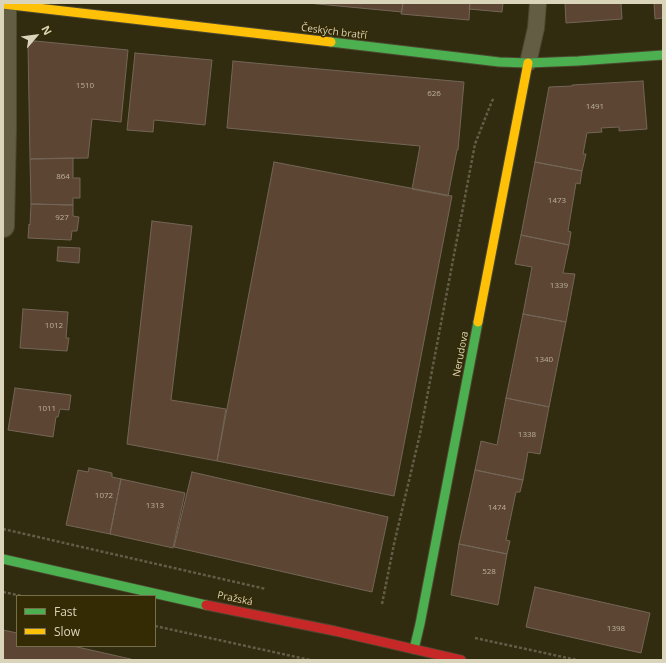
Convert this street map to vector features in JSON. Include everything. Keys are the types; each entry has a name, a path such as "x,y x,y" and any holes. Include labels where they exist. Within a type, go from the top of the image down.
{"street":[{"name":"Českých bratří","path":"4,4 499,62 578,62 663,55"},
{"path":"3,226 4,4"},
{"name":"Nerudova","path":"414,649 528,63"},
{"name":"Pražská","path":"3,559 462,660"}],"lane":[{"path":"528,63 536,28 538,3"}],"path":[{"path":"382,604 394,544 420,434 475,144 492,101 497,93"},
{"path":"3,529 268,589"},
{"path":"3,592 17,595"},
{"path":"156,626 310,660"},
{"path":"474,638 577,660"}],"building":[{"path":"307,3 403,3 402,12"},
{"path":"403,3 470,3 469,20 401,14"},
{"path":"470,3 503,3 502,12 469,9"},
{"path":"565,3 621,3 622,19 566,23"},
{"path":"654,3 663,3 663,18 655,19"},
{"path":"35,41 128,50 121,122 92,119 88,158 30,159 28,45"},
{"path":"135,53 212,60 205,125 154,120 153,132 127,130"},
{"path":"233,61 464,82 458,150 448,196 412,189 420,146 227,128"},
{"path":"643,81 647,129 619,131 619,127 601,128 602,132 587,133 583,154 586,154 582,171 535,162 549,87"},
{"path":"73,158 73,178 80,178 80,198 73,198 73,205 31,204 30,159"},
{"path":"274,162 452,196 394,496 217,461"},
{"path":"535,162 582,171 580,184 576,183 568,231 571,232 569,245 521,235"},
{"path":"31,204 73,205 73,216 79,217 77,231 72,231 71,240 28,238"},
{"path":"152,221 192,226 171,400 226,409 217,461 127,444"},
{"path":"521,235 569,245 563,273 575,274 566,322 523,314 532,267 515,264"},
{"path":"58,247 80,248 79,263 57,261"},
{"path":"23,309 68,312 66,338 69,338 67,351 20,348"},
{"path":"523,314 566,322 549,407 506,398"},
{"path":"15,388 71,395 69,410 60,409 58,417 56,417 53,437 8,430"},
{"path":"506,398 549,407 540,454 528,452 523,480 475,470 481,441 497,445"},
{"path":"89,468 112,473 112,477 121,479 110,534 66,525 78,470 88,472"},
{"path":"475,470 523,480 520,492 516,492 506,540 510,541 507,554 459,544"},
{"path":"192,472 388,517 372,592 174,547"},
{"path":"121,479 185,493 173,548 110,534"},
{"path":"459,544 507,554 498,605 451,595"},
{"path":"535,587 650,613 641,653 526,627"},
{"path":"3,630 16,633 16,647 77,647 135,660 3,660"}],"traffic: fast":[{"path":"331,42 499,62 528,63 578,61 663,55"},
{"path":"414,649 478,322"},
{"path":"3,559 206,605"}],"traffic: slow":[{"path":"3,4 331,42"},
{"path":"478,322 528,63"}],"traffic: jam":[{"path":"206,605 335,631 461,660"}]}
